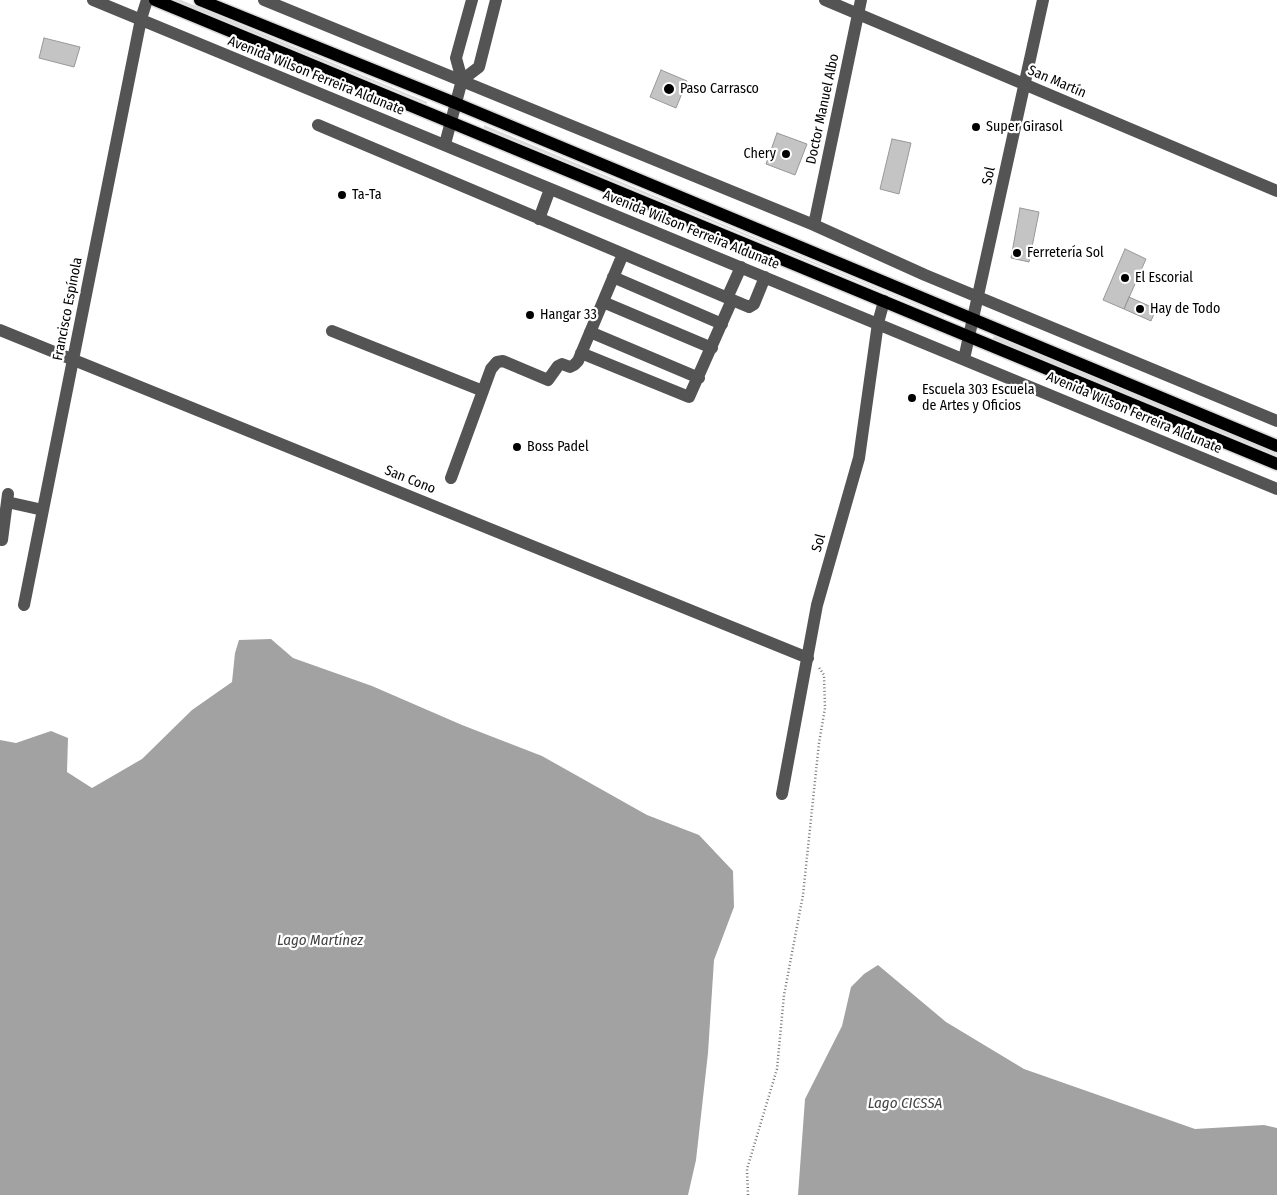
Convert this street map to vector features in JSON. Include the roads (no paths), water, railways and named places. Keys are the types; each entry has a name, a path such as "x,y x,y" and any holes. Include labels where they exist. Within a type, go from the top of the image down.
{"main road":[{"name":"Avenida Wilson Ferreira Aldunate","path":"156,0 1277,464"},
{"name":"Avenida Wilson Ferreira Aldunate","path":"200,0 455,103 1277,446"}],"street":[{"name":"Avenida Wilson Ferreira Aldunate","path":"93,0 1277,489"},
{"name":"Francisco Espínola","path":"24,605 146,0"},
{"path":"264,0 814,225 1277,421"},
{"path":"445,144 462,80 456,58 472,0"},
{"path":"462,80 479,67 496,0"},
{"name":"San Martín","path":"825,0 1277,191"},
{"name":"Doctor Manuel Albo","path":"814,225 861,0"},
{"name":"Sol","path":"964,359 1043,0"},
{"path":"318,125 749,307 752,306 765,277"},
{"path":"539,219 550,188"},
{"path":"452,478 483,392 496,362 503,361 548,380 558,366 562,364 570,368 574,365 581,353 622,254"},
{"path":"581,353 689,397 722,324 741,267"},
{"path":"613,277 722,324"},
{"name":"Sol","path":"782,794 817,605 859,458 878,323 884,301"},
{"path":"602,302 712,348"},
{"name":"San Cono","path":"0,330 808,658"},
{"path":"332,331 483,392"},
{"path":"590,332 699,378"},
{"path":"2,540 2,524 8,498 43,510"}],"water":[{"name":"Lago Martínez","path":"271,639 293,658 372,686 462,725 542,756 647,815 699,835 733,871 734,907 714,960 708,1053 696,1160 688,1195 0,1195 0,740 16,743 51,731 68,738 67,772 92,788 142,759 192,710 232,682 235,653 239,640"},
{"name":"Lago CICSSA","path":"878,965 946,1022 1024,1069 1195,1129 1264,1125 1277,1128 1277,1195 798,1195 805,1099 842,1026 851,987 864,974"}],"place":[{"name":"Paso Carrasco","path":"669,89"},
{"name":"Super Girasol","path":"976,127"},
{"name":"Chery","path":"786,154"},
{"name":"Ta-Ta","path":"342,195"},
{"name":"Ferretería Sol","path":"1017,253"},
{"name":"El Escorial","path":"1125,278"},
{"name":"Hay de Todo","path":"1140,309"},
{"name":"Hangar 33","path":"530,315"},
{"name":"Escuela 303 Escuela de Artes y Oficios","path":"912,398"},
{"name":"Boss Padel","path":"517,447"}]}
